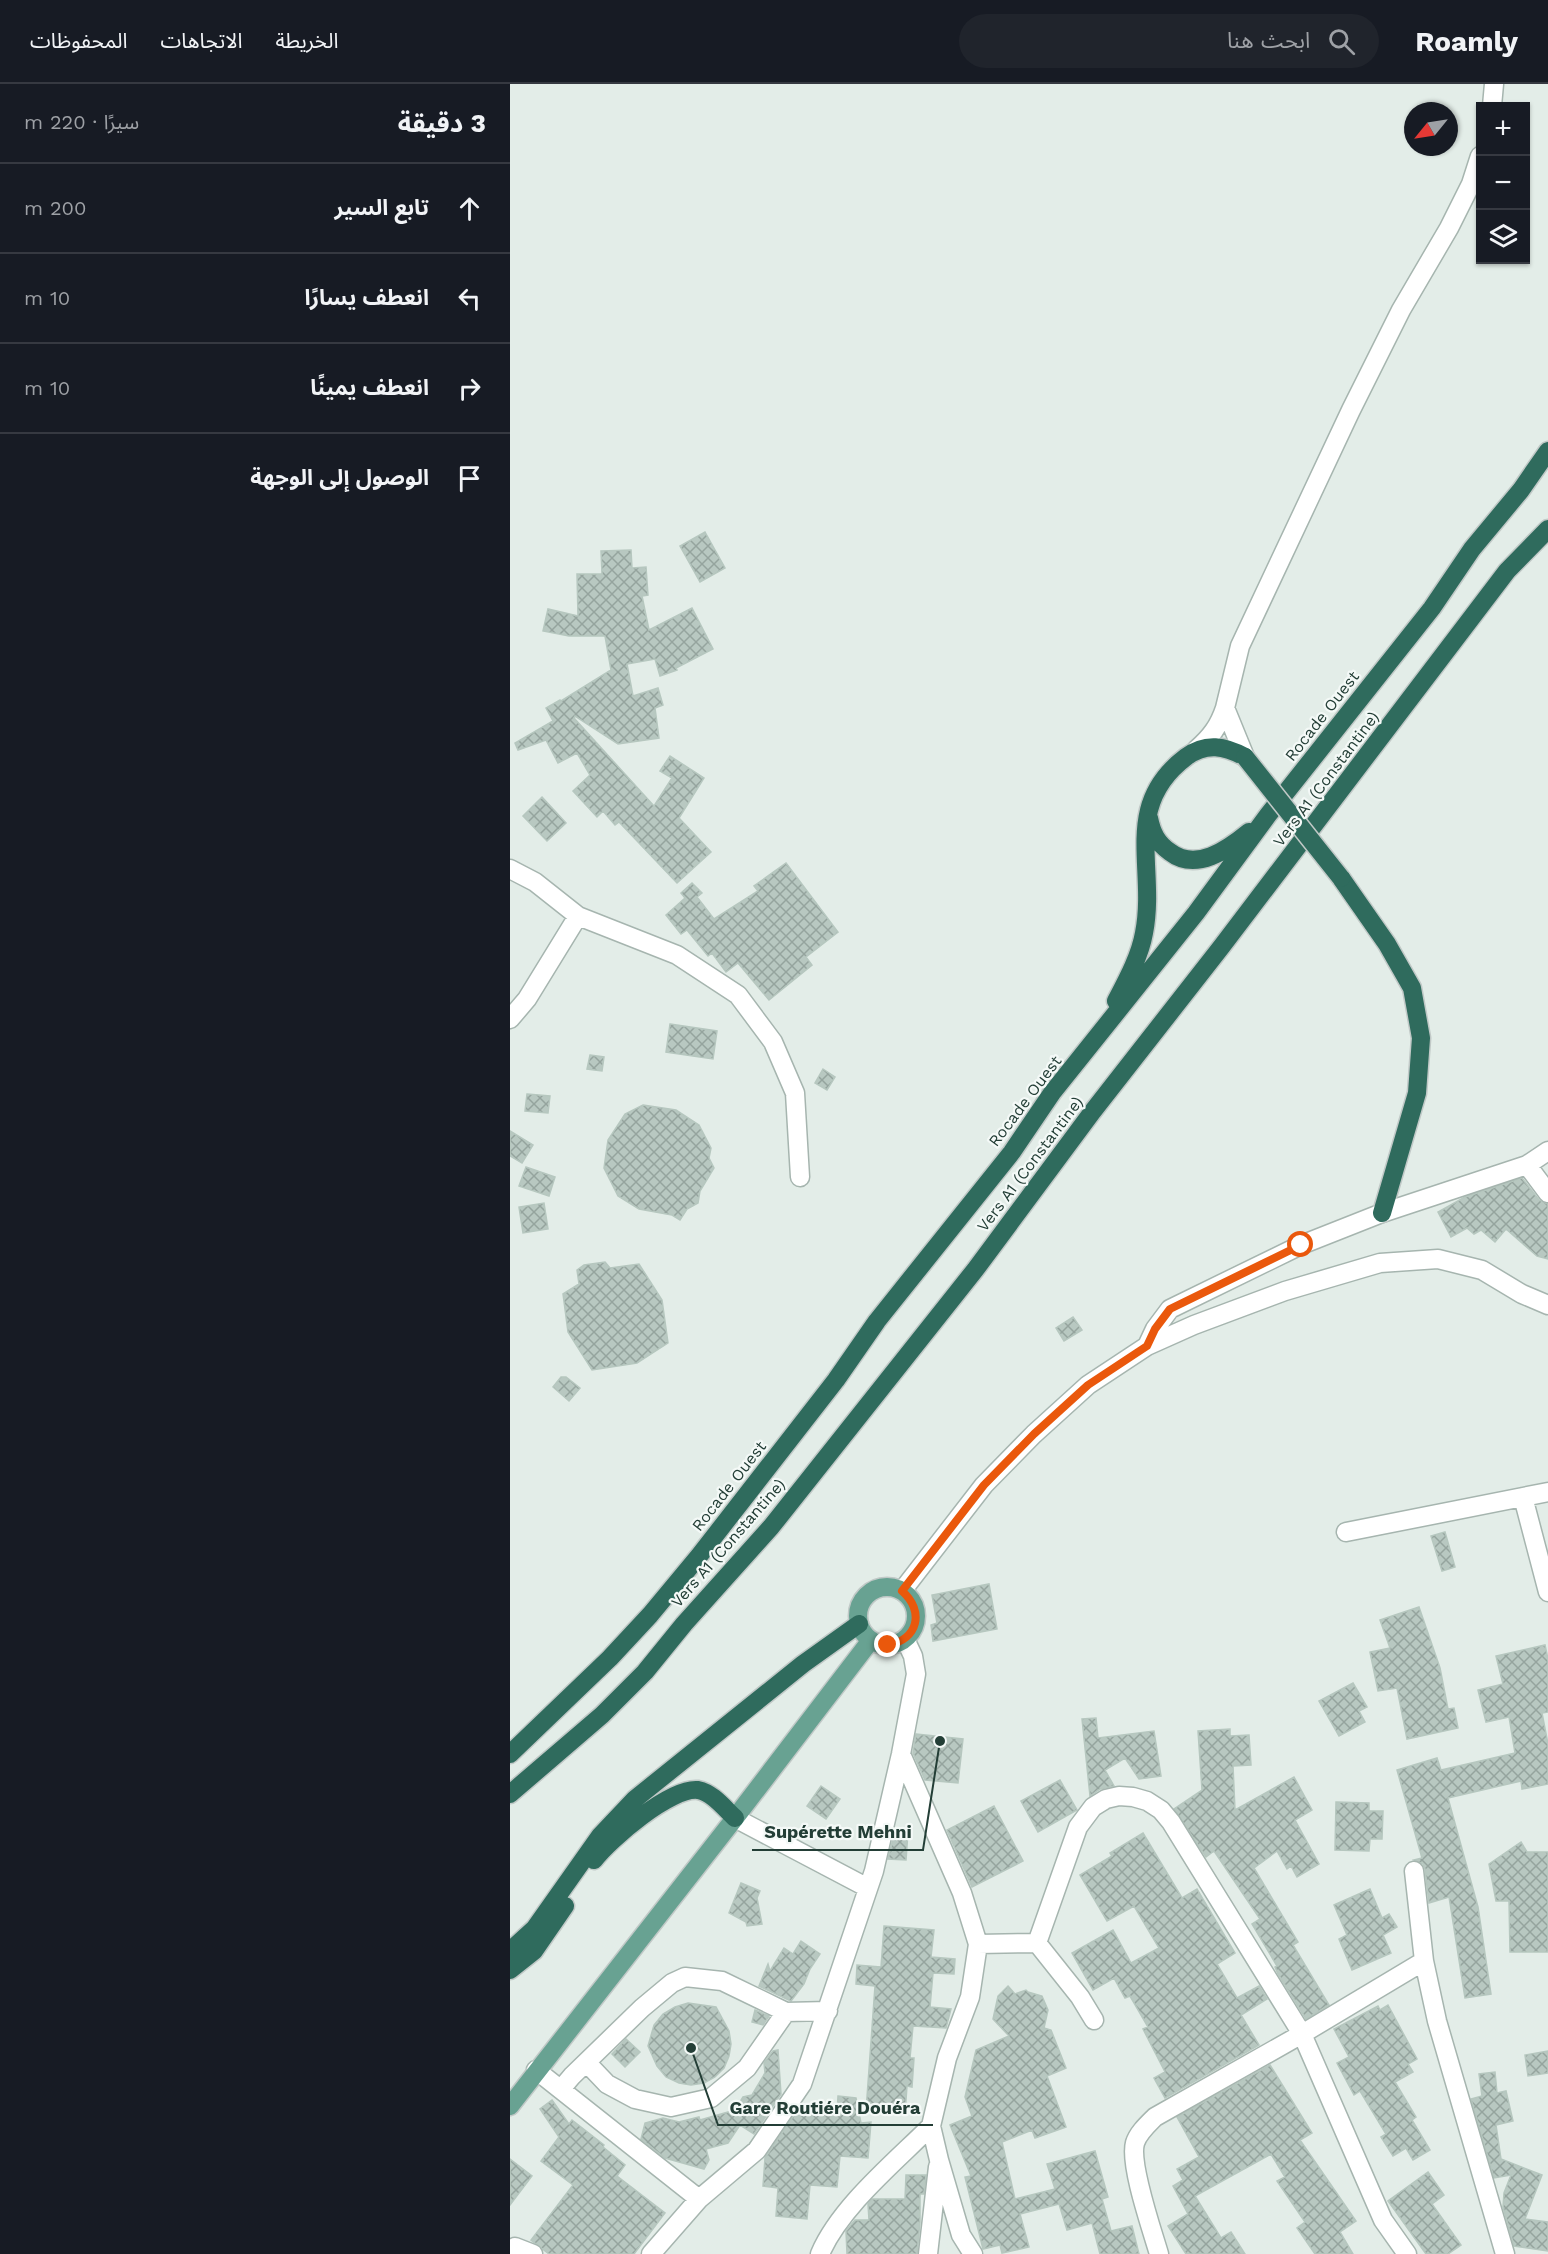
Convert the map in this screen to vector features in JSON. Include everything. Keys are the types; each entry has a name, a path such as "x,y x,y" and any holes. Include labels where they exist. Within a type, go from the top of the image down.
{"highway":[{"name":"Rocade Ouest","path":"510,1754 610,1658 699,1557 836,1380 877,1321 1012,1152 1052,1093 1196,913 1268,815 1432,608 1472,549 1521,490 1548,451"},
{"name":"Vers A1 (Constantine)","path":"510,1794 602,1715 645,1672 771,1527 975,1270 1507,571 1548,529"},
{"path":"1101,1034 1140,949 1144,933 1148,902 1145,824 1150,804 1170,771 1196,750 1222,747 1245,757 1341,878 1387,944 1412,988 1421,1038 1417,1093 1382,1213"},
{"path":"1150,804 1149,818 1152,833 1162,846 1178,859 1200,861 1223,852 1268,815"},
{"path":"510,1951 535,1928 600,1836 635,1799 803,1664 859,1624"},
{"path":"510,1970 528,1957 544,1938 597,1856 633,1822 678,1794 692,1790 708,1793 735,1818"},
{"path":"613,1840 635,1799"}],"main road":[{"path":"893,1588 902,1591 910,1598 914,1606 916,1615 912,1632 905,1639 888,1645 871,1640 859,1624 861,1605 866,1596 874,1590 893,1588"},
{"path":"510,2106 871,1640"}],"street":[{"path":"1492,102 1494,84"},
{"path":"1196,750 1219,725 1240,646 1351,410 1401,310 1449,228 1471,184 1476,168"},
{"path":"1225,708 1245,757"},
{"path":"510,869 535,882 578,916 677,955 738,995 773,1042 795,1093 800,1177"},
{"path":"510,1018 527,999 578,916"},
{"path":"1147,1346 1155,1329 1170,1309 1301,1245 1382,1213 1527,1165 1548,1151"},
{"path":"1527,1165 1548,1193"},
{"path":"902,1591 984,1485 1034,1434 1088,1385 1147,1346 1194,1325 1285,1291 1380,1263 1438,1258 1482,1270 1522,1294 1548,1305"},
{"path":"1346,1532 1548,1492"},
{"path":"1523,1497 1548,1592"},
{"path":"651,2254 699,2199 757,2150 802,2084 868,1888 901,1754 916,1674 913,1656 905,1639"},
{"path":"901,1754 962,1893 978,1944 970,1997 947,2058 931,2126 961,2235 973,2254"},
{"path":"1037,1943 1072,1843 1086,1815 1093,1807 1106,1799 1119,1796 1147,1801 1161,1810 1172,1822 1302,2034 1383,2220 1407,2254"},
{"path":"735,1818 868,1888"},
{"path":"1414,1871 1424,1961 1437,2020 1505,2254"},
{"path":"978,1944 1037,1943"},
{"path":"1037,1943 1080,1997 1094,2020"},
{"path":"1159,2254 1134,2162 1135,2143 1143,2129 1155,2117 1302,2034 1424,1961"},
{"path":"561,2089 660,1992 685,1977 722,1980 786,2012 828,2011"},
{"path":"586,2063 607,2084 635,2098 671,2107 711,2098 747,2068 786,2012"},
{"path":"536,2070 699,2199"},
{"path":"820,2254 826,2241 847,2211 931,2126"},
{"path":"928,2254 939,2160"},
{"path":"510,2250 515,2247 533,2254"}],"building":[{"path":"705,532 725,568 700,582 680,546"},
{"path":"631,550 632,568 646,567 648,595 642,596 649,630 692,608 713,649 676,668 677,670 660,676 655,659 627,664 633,696 658,688 663,705 655,708 659,738 618,744 575,716 574,718 654,806 672,778 660,771 670,756 704,778 679,818 711,852 677,883 619,822 615,825 603,811 597,817 573,791 590,775 577,753 558,763 546,740 518,750 515,743 553,721 546,708 611,670 605,636 569,636 543,631 548,609 578,616 577,574 602,574 601,551"},
{"path":"542,797 566,823 547,841 523,816"},
{"path":"786,863 838,932 806,957 812,965 769,1000 738,963 726,972 712,953 708,956 687,930 681,934 666,915 685,898 681,893 692,883 702,893 697,897 714,919 758,891 754,886"},
{"path":"670,1024 717,1031 713,1059 666,1052"},
{"path":"590,1055 604,1057 602,1071 587,1069"},
{"path":"823,1069 835,1077 827,1090 815,1083"},
{"path":"527,1094 550,1096 548,1113 525,1111"},
{"path":"643,1105 676,1110 699,1125 711,1148 709,1158 714,1168 700,1191 698,1203 687,1209 680,1220 672,1215 639,1209 618,1196 604,1168 608,1140 625,1114"},
{"path":"510,1131 533,1145 522,1163 510,1156"},
{"path":"526,1167 555,1177 549,1196 519,1186"},
{"path":"1522,1178 1539,1200 1548,1204 1548,1259 1537,1256 1506,1229 1495,1242 1481,1230 1474,1234 1467,1228 1451,1237 1438,1212 1465,1197"},
{"path":"544,1203 548,1229 523,1233 519,1207"},
{"path":"605,1262 610,1268 639,1264 662,1300 668,1343 637,1363 592,1370 568,1332 563,1294 579,1284 577,1270 584,1265"},
{"path":"1073,1317 1082,1330 1064,1341 1056,1328"},
{"path":"561,1377 566,1377 580,1388 569,1401 553,1387"},
{"path":"1445,1532 1455,1567 1442,1571 1431,1536"},
{"path":"989,1584 997,1629 933,1641 931,1625 937,1623 932,1595"},
{"path":"1419,1607 1440,1668 1448,1709 1454,1708 1458,1728 1407,1739 1397,1688 1378,1691 1370,1652 1390,1648 1380,1620"},
{"path":"1545,1645 1548,1659 1548,1712 1542,1713 1548,1744 1548,1784 1522,1789 1521,1781 1448,1798 1478,1907 1491,1994 1465,1998 1449,1897 1429,1903 1425,1869 1423,1864 1414,1860 1422,1858 1397,1770 1437,1758 1441,1770 1515,1753 1509,1717 1486,1722 1478,1690 1503,1684 1496,1656"},
{"path":"1353,1683 1367,1707 1359,1711 1365,1722 1339,1736 1319,1701"},
{"path":"1096,1718 1098,1738 1154,1731 1161,1776 1139,1779 1125,1758 1105,1770 1114,1786 1100,1789 1090,1796 1082,1719"},
{"path":"1230,1729 1230,1736 1249,1735 1251,1765 1233,1766 1235,1810 1294,1777 1312,1810 1295,1820 1319,1864 1297,1877 1291,1866 1287,1869 1277,1851 1254,1868 1298,1942 1293,1945 1329,2005 1306,2019 1278,1974 1275,1967 1277,1966 1252,1924 1260,1919 1214,1851 1206,1857 1174,1809 1202,1790 1198,1731"},
{"path":"916,1734 963,1739 958,1783 925,1780 913,1753"},
{"path":"1060,1780 1077,1810 1038,1832 1021,1801"},
{"path":"821,1786 840,1799 826,1819 807,1806"},
{"path":"1336,1802 1369,1803 1369,1811 1383,1811 1382,1839 1370,1839 1369,1851 1335,1850"},
{"path":"994,1806 1023,1861 972,1887 947,1830"},
{"path":"895,1831 908,1832 906,1860 888,1859"},
{"path":"1143,1833 1182,1898 1197,1889 1235,1953 1217,1964 1237,1998 1259,1986 1267,1999 1241,2015 1259,2045 1165,2098 1154,2078 1165,2072 1143,2029 1148,2027 1130,1996 1125,1998 1114,1978 1093,1990 1072,1953 1113,1930 1131,1963 1159,1948 1134,1906 1107,1921 1080,1875 1112,1856 1110,1853"},
{"path":"1521,1842 1527,1852 1548,1852 1548,1952 1510,1952 1509,1901 1496,1901 1489,1864"},
{"path":"741,1883 760,1891 757,1898 762,1924 747,1926 746,1922 729,1913"},
{"path":"1370,1889 1382,1918 1389,1914 1397,1927 1383,1935 1391,1953 1352,1970 1339,1939 1347,1935 1334,1905"},
{"path":"884,1926 934,1930 931,1957 955,1959 954,1974 933,1973 930,2007 951,2009 946,2028 913,2026 910,2058 914,2058 912,2087 907,2086 905,2114 866,2111 875,1986 856,1984 857,1965 881,1967"},
{"path":"801,1941 820,1954 804,1984 791,2001 759,1986 768,1964 770,1971 784,1948 793,1954"},
{"path":"1008,1986 1015,1994 1026,1990 1042,1996 1048,2010 1044,2028 1051,2030 1066,2068 1047,2076 1066,2127 1035,2138 1032,2130 1002,2142 1015,2199 1055,2189 1047,2164 1095,2151 1108,2197 1102,2199 1111,2231 1132,2226 1139,2254 1100,2254 1092,2223 1067,2230 1059,2204 1020,2214 1029,2247 1002,2253 1000,2245 983,2249 965,2177 971,2176 950,2125 972,2116 965,2097 976,2050 1009,2036 993,2019 998,1996"},
{"path":"688,2003 716,2007 729,2031 731,2044 724,2068 704,2083 691,2085 666,2077 657,2066 648,2046 654,2025 663,2014"},
{"path":"1388,2005 1417,2059 1408,2064 1413,2072 1395,2082 1416,2117 1412,2120 1430,2150 1413,2160 1406,2148 1393,2156 1381,2137 1386,2134 1360,2091 1354,2095 1337,2063 1349,2057 1334,2029 1378,2006 1380,2010"},
{"path":"755,2010 769,2016 763,2025 752,2022"},
{"path":"626,2039 640,2052 625,2067 612,2054"},
{"path":"778,2050 781,2094 754,2134 740,2125 728,2143 706,2149 709,2160 704,2169 665,2158 641,2139 645,2123 663,2118 679,2122 699,2117 700,2120 735,2110 743,2097 752,2095 765,2073 764,2063 773,2051"},
{"path":"1548,2051 1548,2073 1528,2076 1525,2055"},
{"path":"1270,2065 1312,2133 1300,2140 1356,2221 1340,2232 1353,2254 1315,2254 1297,2228 1305,2222 1277,2181 1285,2177 1271,2154 1195,2196 1221,2238 1231,2232 1245,2254 1186,2254 1168,2226 1188,2214 1173,2186 1183,2180 1177,2169 1199,2157 1177,2117"},
{"path":"1495,2072 1497,2093 1506,2091 1513,2121 1496,2125 1501,2159 1542,2175 1525,2219 1548,2222 1548,2251 1514,2246 1503,2207 1504,2193 1511,2175 1494,2178 1471,2099 1482,2096 1479,2074"},
{"path":"838,2096 856,2098 861,2123 871,2122 868,2158 840,2156 837,2187 810,2185 807,2219 776,2216 778,2188 763,2186 765,2158 796,2112 837,2115"},
{"path":"552,2100 569,2124 572,2120 625,2165 617,2176 665,2213 634,2254 549,2254 531,2240 573,2185 541,2161 559,2137 540,2109"},
{"path":"510,2159 532,2176 510,2205"},
{"path":"1428,2172 1444,2195 1432,2204 1461,2245 1448,2254 1426,2254 1388,2201"},
{"path":"906,2175 926,2175 924,2194 920,2194 917,2254 847,2254 846,2231 855,2220 869,2220 868,2204 872,2199 905,2199"}],"place":[{"name":"Supérette Mehni","path":"940,1741"},
{"name":"Gare Routiére Douéra","path":"691,2048"}],"route":[{"path":"888,1645 897,1644 905,1639 912,1632 915,1624 914,1606 910,1598 902,1591 984,1485 1034,1434 1088,1385 1147,1346 1155,1329 1170,1309 1301,1245"}]}
